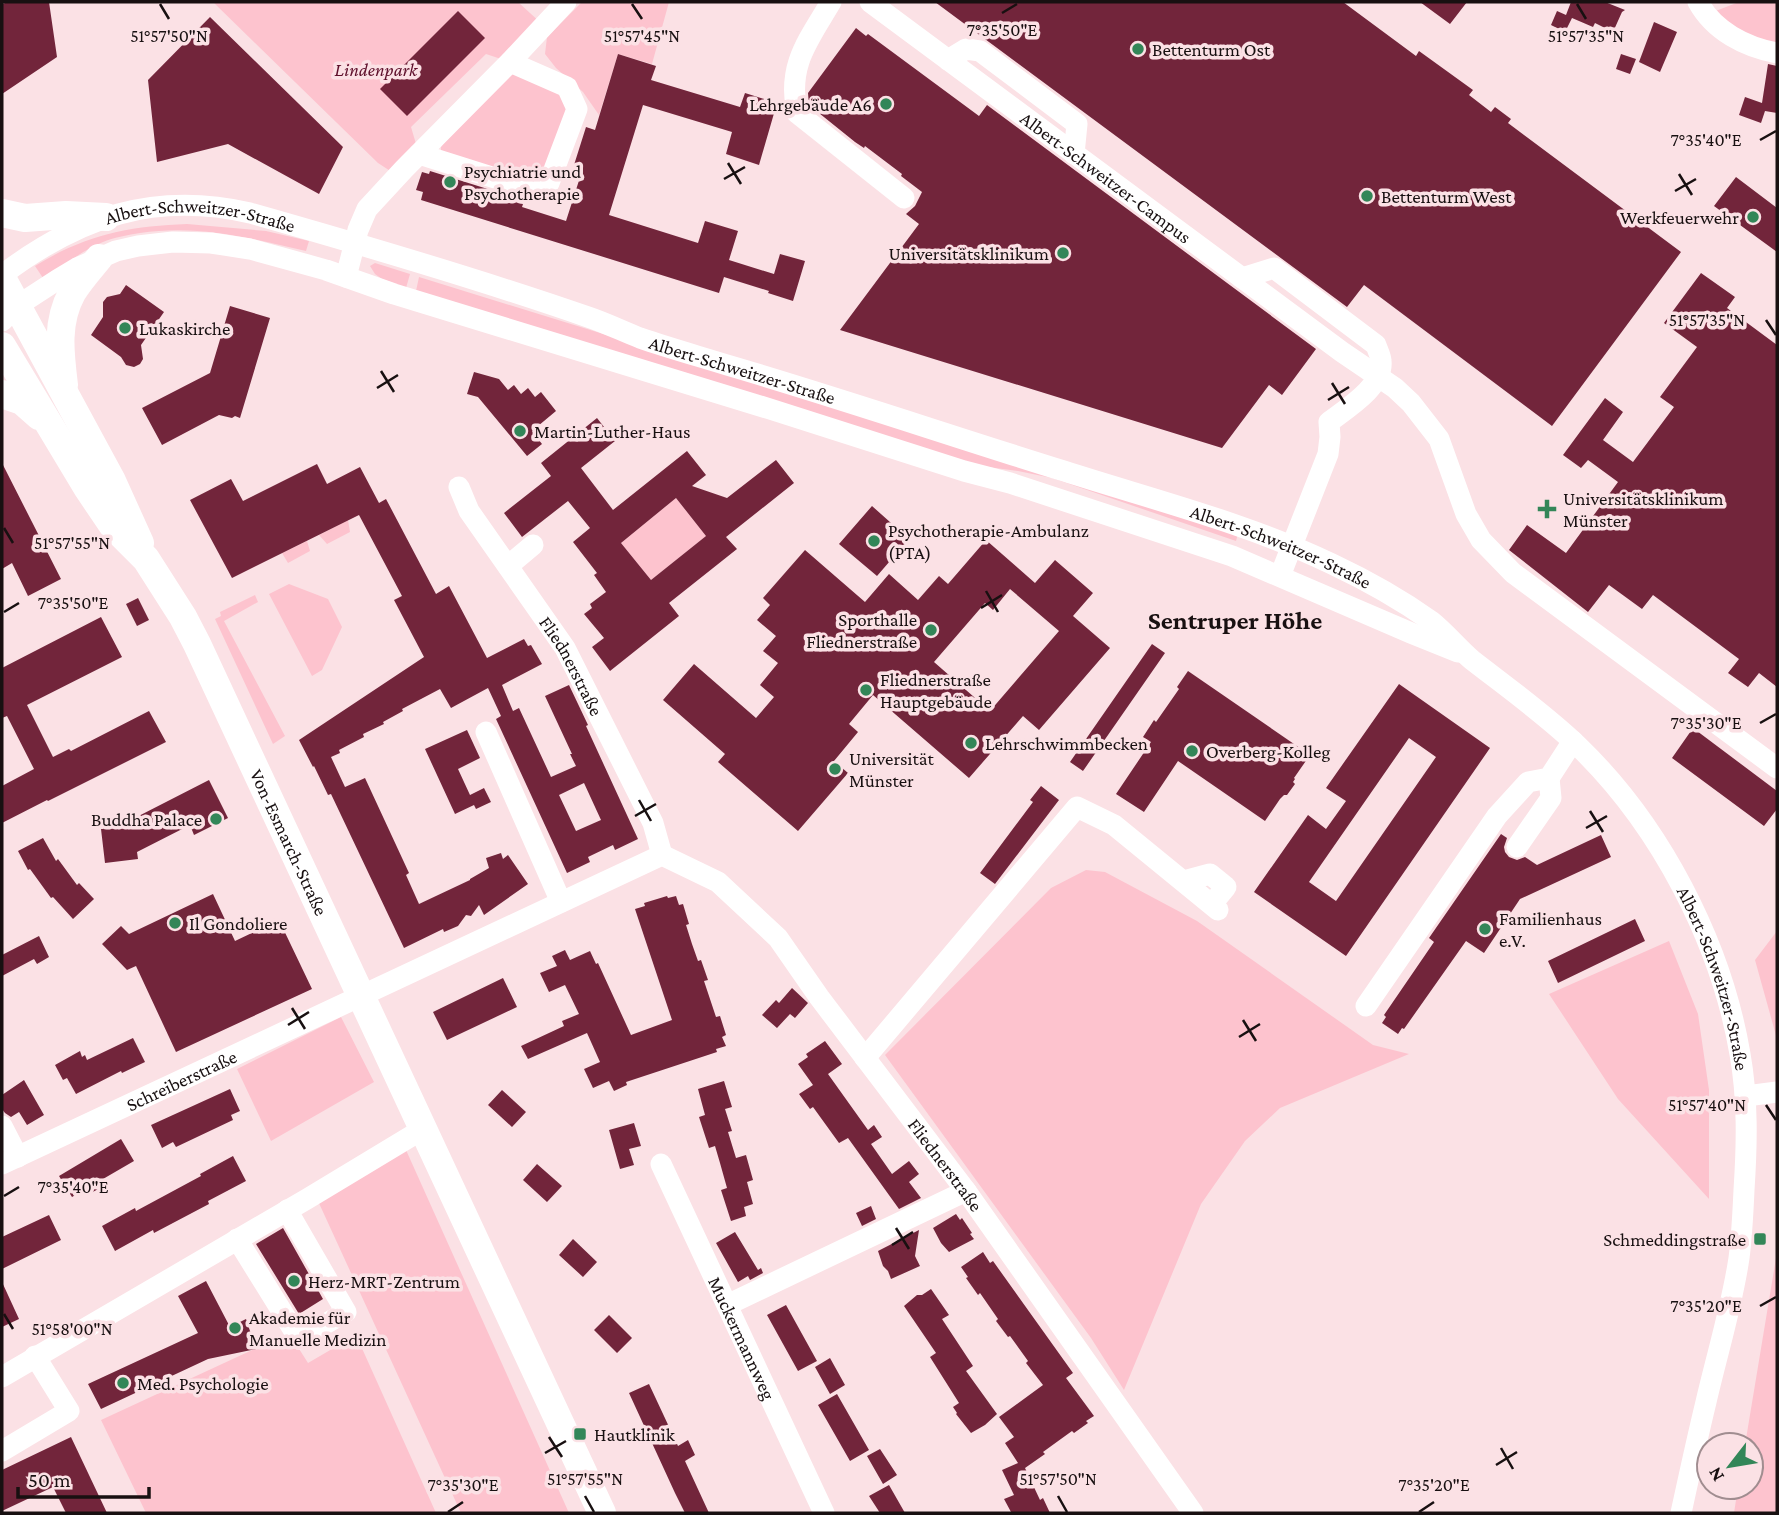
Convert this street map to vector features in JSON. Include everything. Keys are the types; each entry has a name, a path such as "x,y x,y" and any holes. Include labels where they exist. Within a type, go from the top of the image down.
{"main road":[{"path":"2,213 25,218 66,215 106,217"},
{"path":"66,398 60,358 63,317 74,291 99,258"},
{"name":"Von-Esmarch-Straße","path":"2,276 9,314 66,398 111,481 146,559 183,617 197,645 602,1513"},
{"name":"Von-Esmarch-Straße","path":"2,346 113,526 146,559"},
{"path":"2,394 22,401 49,425"}],"street":[{"path":"346,277 358,230 367,209 566,2"},
{"path":"831,2 796,68 793,93 797,113 904,198"},
{"name":"Albert-Schweitzer-Campus","path":"870,2 1342,352 1395,388 1411,403 1439,439 1466,514 1481,540 1513,573 1777,768"},
{"path":"1699,2 1718,28 1742,41 1777,53"},
{"path":"419,154 527,188 549,183 578,109 568,87 510,62"},
{"name":"Albert-Schweitzer-Straße","path":"2,276 17,263 68,233 106,217 159,206 223,206 355,243 589,317 657,344 1245,527 1337,566 1435,624 1466,655 1573,741 1643,824 1703,927 1732,1015 1746,1096 1747,1133 1739,1255 1681,1513"},
{"name":"Albert-Schweitzer-Straße","path":"9,314 57,279 116,251 173,242 211,243 274,254 394,294 1010,483 1232,556 1466,655"},
{"path":"1242,278 1274,268 1376,345 1382,361 1378,377 1358,401 1329,422 1328,454 1280,576"},
{"name":"Fliednerstraße","path":"460,487 469,511 565,648 653,823 662,855 718,881 778,937 966,1191 1192,1513"},
{"path":"508,566 533,545"},
{"path":"486,732 561,902"},
{"path":"1517,847 1550,798 1549,778 1573,741"},
{"path":"1366,1006 1497,816 1528,782 1549,778"},
{"path":"866,1058 1077,807 1114,825 1216,907"},
{"path":"361,996 662,855"},
{"name":"Schreiberstraße","path":"10,1161 361,996"},
{"path":"1746,1096 1777,1092"},
{"path":"2,1126 10,1161"},
{"path":"2,1377 423,1129"},
{"name":"Muckermannweg","path":"661,1164 824,1513"},
{"path":"727,1306 966,1191"},
{"path":"237,1239 299,1339 346,1312 287,1210"},
{"path":"2,1451 69,1411 35,1356"}],"green space":[{"name":"Lindenpark","path":"213,2 518,2 542,24 510,62 486,54 411,127 419,154 398,176 378,163"},
{"path":"582,2 669,2 652,64 618,54 599,115 583,92 556,68 545,54 547,37"},
{"path":"1739,2 1777,2 1777,45 1755,40 1713,12"},
{"path":"512,73 559,88 568,102 549,169 531,181 441,153 444,143"},
{"path":"187,224 266,231 309,241 306,251 203,231 161,231 126,235 103,242 43,278 35,266 72,247 108,234 146,227"},
{"path":"375,263 410,274 406,288 375,274 370,266"},
{"path":"419,277 949,441 1238,534 1236,541 1052,478 980,466 416,291"},
{"path":"676,498 706,536 651,580 621,543"},
{"path":"348,520 350,532 327,544 319,535"},
{"path":"307,541 310,551 288,563 282,553"},
{"path":"289,584 328,599 342,627 322,670 312,676 269,594"},
{"path":"255,595 258,602 224,621 285,736 273,744 215,619 221,616 220,612"},
{"path":"1086,870 1105,872 1197,921 1373,1045 1409,1054 1280,1108 1245,1141 1201,1204 1124,1390 1091,1338 885,1055 1051,888"},
{"path":"1777,931 1777,1039 1755,960"},
{"path":"1669,941 1698,1014 1709,1090 1709,1199 1618,1099 1549,994"},
{"path":"341,1017 374,1082 271,1141 237,1069"},
{"path":"406,1150 569,1513 461,1513 318,1201"},
{"path":"1777,1252 1777,1513 1734,1513 1736,1501 1765,1501 1765,1431 1747,1431"},
{"path":"289,1333 308,1363 356,1335 436,1513 146,1513 101,1420"}],"building":[{"path":"49,2 57,57 2,94 2,4"},
{"path":"935,2 1343,2 1416,56 1419,51 1473,90 1469,95 1491,112 1495,107 1511,119 1508,123 1681,252 1552,426 1364,285 1347,307"},
{"path":"1420,2 1467,2 1450,24"},
{"path":"1571,2 1605,2 1625,10 1613,32 1595,23 1593,27 1572,18 1565,32 1551,25 1557,11 1566,15"},
{"path":"458,11 485,38 407,116 380,89"},
{"path":"210,17 343,147 319,194 228,144 157,162 148,80"},
{"path":"1654,22 1677,32 1660,72 1639,62"},
{"name":"Universitätsklinikum","path":"856,28 866,36 868,34 979,116 987,105 1316,349 1282,395 1269,385 1222,448 840,330 919,224 906,214 915,206 922,192 809,105 808,93"},
{"name":"Psychiatrie und Psychotherapie","path":"618,54 656,66 651,80 740,107 745,93 777,103 759,165 726,154 732,132 643,105 609,215 698,243 705,221 738,231 729,260 774,274 780,254 805,261 793,301 724,277 719,293 421,200 423,192 416,190 422,172 429,174 430,171 516,198 515,202 523,204 522,207 566,221 583,168 574,165 586,127 595,130"},
{"path":"1621,54 1636,59 1630,74 1616,69"},
{"path":"1768,64 1777,66 1777,113 1765,111 1761,123 1739,115 1745,97 1762,103"},
{"name":"Werkfeuerwehr","path":"1736,177 1777,208 1777,252 1714,206"},
{"path":"1701,273 1735,297 1727,308 1777,345 1777,687 1759,673 1748,687 1728,673 1739,659 1653,595 1642,609 1609,585 1588,612 1509,550 1527,525 1566,553 1618,482 1588,460 1581,468 1563,455 1605,398 1623,412 1603,440 1633,462 1674,407 1660,397 1697,347 1664,323"},
{"name":"Lukaskirche","path":"126,285 164,312 141,345 143,359 134,367 126,365 121,357 91,335 103,317 103,302 107,297 120,294"},
{"path":"230,306 270,318 240,418 219,415 162,445 142,408 210,373"},
{"name":"Martin-Luther-Haus","path":"474,372 499,379 508,390 514,385 521,394 528,388 535,397 541,392 556,411 532,431 542,444 527,456 478,397 467,394"},
{"path":"597,418 615,441 581,468 613,510 687,451 706,475 692,486 727,498 776,460 794,483 726,537 737,549 669,603 679,616 610,671 592,647 604,638 584,614 592,608 590,604 606,592 594,575 597,573 573,542 590,528 568,501 522,537 504,513 551,476 541,463","holes":["676,498 706,536 651,580 621,543"]},
{"path":"2,463 61,579 28,596 12,563 2,569"},
{"path":"317,464 327,484 360,467 379,503 386,499 436,594 449,586 487,658 524,639 528,646 531,645 542,664 502,685 513,711 519,708 551,777 576,766 545,696 569,685 638,839 615,850 613,845 588,857 590,862 567,873 496,719 501,716 488,688 451,708 440,689 402,709 403,711 383,722 384,724 363,734 364,737 331,757 345,787 365,778 409,873 406,875 419,904 470,880 489,868 486,858 501,853 503,859 508,855 528,884 484,915 479,905 471,916 466,915 458,926 444,932 443,929 404,948 331,794 328,795 299,740 424,657 394,600 402,596 359,515 232,578 190,500 231,479 243,501","holes":["584,783 601,820 576,831 559,795"]},
{"name":"Psychotherapie-Ambulanz (PTA)","path":"872,506 909,539 877,576 839,544"},
{"name":"Fliednerstraße Hauptgebäude","path":"986,540 1035,583 1055,560 1093,593 1073,616 1110,648 1039,730 1023,716 969,778 873,695 849,724 858,732 834,761 848,773 798,831 718,762 725,754 663,700 694,664 756,718 774,697 760,685 778,663 763,651 776,636 757,620 770,605 763,598 805,550 865,602 889,574 918,600 939,576 948,584","holes":["1010,589 1059,631 990,711 934,662 985,603 993,610"]},
{"path":"138,598 149,620 137,626 126,604"},
{"path":"101,617 122,657 27,705 53,757 69,749 71,751 149,711 166,742 2,823 2,786 34,769 7,716 2,718 2,668"},
{"path":"1152,644 1165,653 1083,771 1070,762"},
{"path":"1188,671 1310,755 1294,778 1295,784 1287,795 1280,799 1265,821 1178,761 1144,812 1116,794 1151,742 1143,737 1179,689 1177,687"},
{"path":"1399,684 1490,748 1346,956 1254,892 1308,815 1326,829 1346,801 1326,788","holes":["1409,738 1436,757 1336,901 1309,882"]},
{"path":"1693,728 1777,791 1777,809 1764,826 1672,758"},
{"path":"467,730 480,758 458,769 470,795 484,788 491,802 476,809 474,805 455,814 425,749"},
{"path":"209,780 228,818 194,835 190,825 137,852 138,859 105,863 101,829 103,827 123,824"},
{"path":"1041,786 1059,800 995,884 980,873 1033,802 1030,800"},
{"name":"Familienhaus e.V.","path":"1501,834 1507,838 1504,847 1509,857 1517,860 1525,857 1537,865 1601,835 1611,857 1520,899 1484,953 1466,941 1398,1034 1382,1023 1386,1017 1384,1015 1434,942 1429,938"},
{"path":"43,838 56,861 58,859 77,885 79,883 94,899 73,919 53,897 51,898 30,869 28,870 18,851"},
{"path":"213,894 235,941 279,920 312,989 176,1052 136,966 127,970 102,944 121,926 129,934"},
{"path":"676,896 679,905 683,904 689,924 686,925 698,961 701,960 708,980 704,981 716,1017 720,1016 726,1035 722,1037 726,1046 716,1049 717,1052 626,1082 627,1085 614,1091 609,1081 593,1088 584,1069 600,1062 587,1033 528,1059 521,1046 564,1026 562,1021 579,1014 565,985 549,992 540,973 557,966 552,956 565,950 570,960 590,951 631,1035 672,1020 635,909 645,906 644,903"},
{"path":"1635,919 1645,941 1558,983 1548,961"},
{"path":"39,936 49,957 37,964 34,959 2,976 2,955"},
{"path":"503,978 517,1007 447,1040 433,1012"},
{"path":"792,988 808,1003 795,1018 790,1014 777,1028 762,1015 776,1000 779,1003"},
{"path":"133,1038 145,1062 76,1094 67,1078 63,1080 55,1065 80,1051 82,1057 85,1055 87,1060"},
{"path":"825,1041 842,1064 828,1074 868,1130 874,1125 882,1137 871,1144 892,1174 909,1161 919,1174 909,1182 921,1198 899,1209 848,1138 839,1143 813,1107 810,1109 799,1094 813,1085 798,1064 808,1057 806,1054"},
{"path":"24,1080 44,1115 27,1125 19,1112 11,1117 2,1109 2,1095"},
{"path":"724,1081 732,1107 725,1109 732,1131 728,1132 736,1158 746,1155 753,1180 747,1182 753,1204 744,1207 746,1216 731,1221 721,1190 727,1188 715,1146 709,1148 699,1117 705,1115 698,1089"},
{"path":"230,1089 240,1111 231,1115 233,1120 176,1147 173,1142 162,1148 151,1125"},
{"path":"502,1090 526,1112 512,1127 488,1105"},
{"path":"634,1123 641,1146 629,1149 634,1165 620,1169 609,1130"},
{"path":"121,1139 134,1161 103,1179 106,1185 87,1195 84,1190 72,1197 59,1176"},
{"path":"233,1156 246,1181 208,1201 209,1204 115,1251 102,1226 135,1208 136,1211"},
{"path":"537,1164 562,1186 547,1202 523,1180"},
{"path":"871,1206 876,1219 862,1226 856,1213"},
{"path":"956,1214 960,1220 962,1218 974,1239 949,1252 933,1228"},
{"path":"49,1215 61,1240 2,1269 2,1237"},
{"name":"Herz-MRT-Zentrum","path":"283,1228 323,1299 299,1314 256,1244"},
{"path":"919,1230 915,1256 920,1266 891,1279 878,1251"},
{"path":"735,1232 758,1270 761,1268 763,1273 750,1280 748,1276 738,1282 716,1243"},
{"path":"573,1239 597,1262 583,1277 559,1255"},
{"path":"983,1252 990,1263 993,1261 1073,1373 1066,1378 1094,1416 1025,1468 1040,1500 1043,1498 1050,1513 1009,1513 1011,1512 1004,1499 1014,1495 1002,1470 1018,1463 1005,1443 1014,1437 999,1417 1043,1385 1010,1336 1008,1337 996,1321 998,1319 980,1293 978,1295 966,1278 968,1277 961,1267"},
{"path":"206,1281 230,1327 246,1319 256,1349 208,1359 101,1409 88,1384 198,1333 178,1296"},
{"path":"2,1282 19,1319 2,1327"},
{"path":"931,1289 949,1315 942,1319 973,1366 966,1371 997,1414 971,1433 956,1414 953,1407 959,1403 930,1357 936,1353 904,1306 917,1295"},
{"path":"786,1305 817,1361 798,1371 767,1315"},
{"path":"609,1315 632,1338 617,1353 594,1330"},
{"path":"830,1358 845,1385 830,1394 815,1367"},
{"path":"649,1384 678,1446 688,1440 695,1455 685,1461 709,1513 685,1513 675,1493 629,1393"},
{"path":"837,1394 869,1450 850,1461 818,1405"},
{"path":"71,1437 107,1513 66,1513 53,1487 2,1511 2,1470"},
{"path":"880,1449 897,1475 883,1484 867,1456"},
{"path":"889,1485 905,1513 880,1513 869,1496"}],"place":[{"name":"Bettenturm Ost","path":"1138,49"},
{"name":"Lehrgebäude A6","path":"886,104"},
{"name":"Psychiatrie und Psychotherapie","path":"450,182"},
{"name":"Bettenturm West","path":"1367,196"},
{"name":"Werkfeuerwehr","path":"1753,217"},
{"name":"Universitätsklinikum","path":"1063,253"},
{"name":"Lukaskirche","path":"125,328"},
{"name":"Martin-Luther-Haus","path":"520,431"},
{"name":"Universitätsklinikum Münster","path":"1547,509"},
{"name":"Psychotherapie-Ambulanz (PTA)","path":"874,541"},
{"name":"Sporthalle Fliednerstraße","path":"931,630"},
{"name":"Fliednerstraße Hauptgebäude","path":"866,690"},
{"name":"Lehrschwimmbecken","path":"971,743"},
{"name":"Overberg-Kolleg","path":"1192,751"},
{"name":"Universität Münster","path":"835,769"},
{"name":"Buddha Palace","path":"216,819"},
{"name":"Il Gondoliere","path":"175,923"},
{"name":"Familienhaus e.V.","path":"1485,929"},
{"name":"Schmeddingstraße","path":"1760,1239"},
{"name":"Herz-MRT-Zentrum","path":"294,1281"},
{"name":"Akademie für Manuelle Medizin","path":"235,1328"},
{"name":"Med. Psychologie","path":"123,1383"},
{"name":"Hautklinik","path":"580,1434"}],"district":[{"name":"Sentruper Höhe","path":"1235,620"}]}
